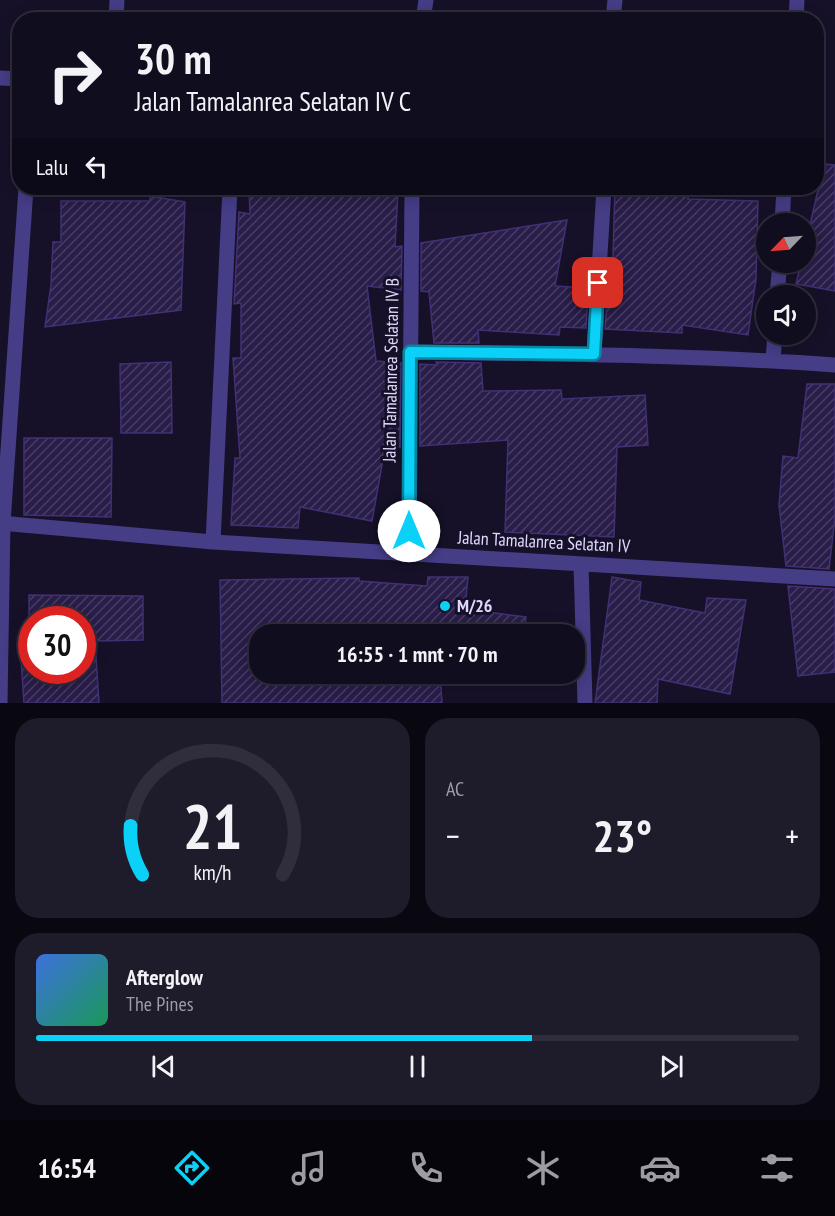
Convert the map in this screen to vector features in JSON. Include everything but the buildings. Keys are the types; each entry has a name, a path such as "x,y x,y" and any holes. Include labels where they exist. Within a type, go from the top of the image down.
{"street":[{"path":"0,703 2,523 25,195"},
{"path":"213,542 230,195"},
{"name":"Jalan Tamalanrea Selatan IV B","path":"409,554 412,195"},
{"path":"594,354 604,195"},
{"path":"783,213 784,195"},
{"path":"773,360 774,345"},
{"path":"410,352 594,354 773,360 835,365"},
{"name":"Jalan Tamalanrea Selatan IV","path":"2,523 213,542 835,579"},
{"path":"581,564 585,703"}],"place":[{"name":"M/26","path":"445,606"}],"route":[{"path":"409,531 410,352 594,354 598,283"}]}
